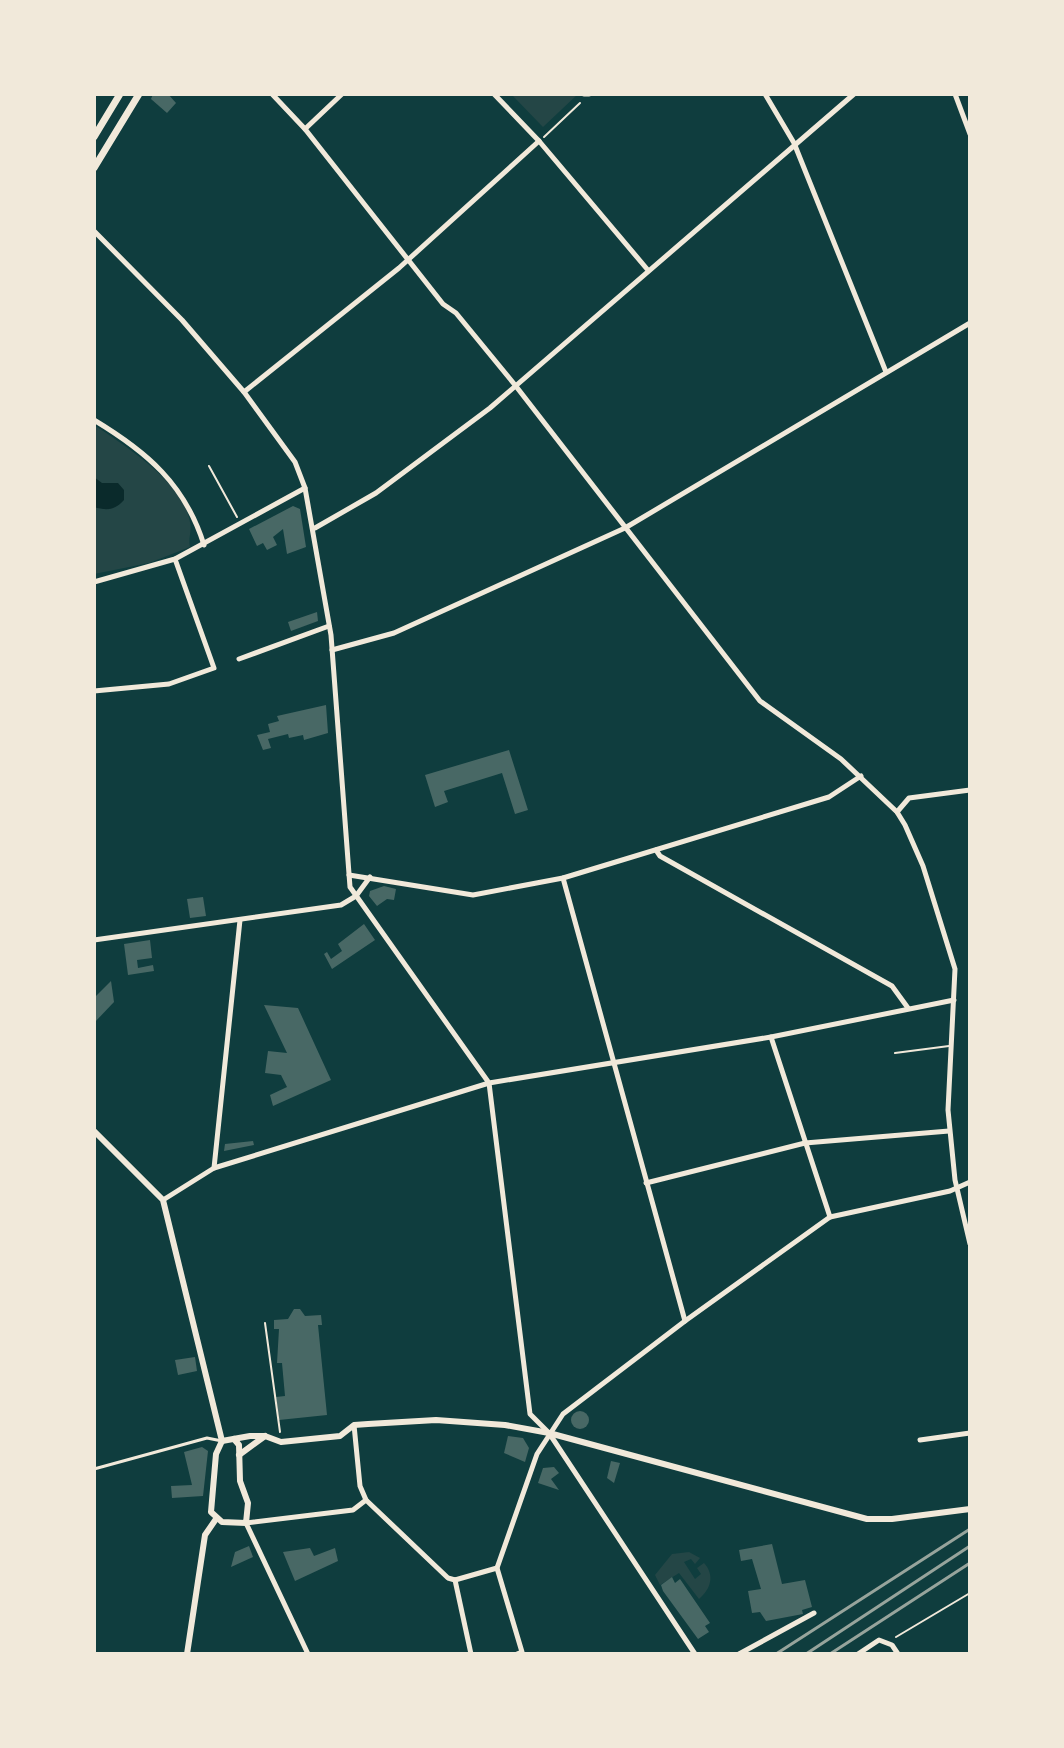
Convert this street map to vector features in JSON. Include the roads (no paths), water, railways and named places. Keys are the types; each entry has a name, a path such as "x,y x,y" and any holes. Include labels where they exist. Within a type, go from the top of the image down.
{"main road":[{"path":"94,137 120,94"},
{"path":"94,168 139,94"}],"street":[{"path":"272,94 305,129 408,259 515,385 760,701 861,776 897,812 923,866 955,969 949,1131 970,1244"},
{"path":"305,129 342,94"},
{"path":"494,94 539,141 647,269"},
{"path":"765,94 794,143 886,372"},
{"path":"315,528 376,493 515,385 854,94"},
{"path":"955,94 970,134"},
{"path":"244,392 408,259 539,141"},
{"path":"94,231 182,320 244,392 295,462 315,528 329,626 349,875 356,896 489,1083 530,1414 549,1433 695,1654"},
{"path":"332,650 394,633 625,528 970,323"},
{"path":"94,420 133,444 167,474 189,505 204,545"},
{"path":"94,582 175,559 305,488"},
{"path":"94,691 169,684 214,668 175,559"},
{"path":"239,659 329,626"},
{"path":"349,875 473,895 563,878 829,797 861,776"},
{"path":"897,812 909,798 970,790"},
{"path":"656,850 660,856 892,986 908,1008"},
{"path":"94,940 341,905 356,896 370,877"},
{"path":"563,878 685,1321"},
{"path":"214,1168 240,920"},
{"path":"163,1200 214,1168 489,1083 771,1037 954,1000"},
{"path":"771,1037 830,1217"},
{"path":"94,1131 163,1200 222,1441 216,1454 211,1512 216,1519 229,1524 246,1523 353,1510 366,1500"},
{"path":"646,1183 805,1143 949,1131"},
{"path":"521,1653 497,1568 537,1454 563,1414 685,1321 830,1217 958,1188 970,1182"},
{"path":"94,1469 207,1438 222,1441 265,1436 281,1442 340,1436 354,1425 460,1421 549,1433 858,1517 892,1519 970,1509"},
{"path":"354,1425 360,1486 366,1500 448,1578 455,1580 497,1568"},
{"path":"920,1440 970,1433"},
{"path":"239,1455 265,1436"},
{"path":"234,1439 239,1445 240,1481 248,1503 246,1523 308,1654"},
{"path":"187,1654 205,1535 216,1519"},
{"path":"455,1580 471,1654"},
{"path":"739,1654 814,1613"},
{"path":"858,1654 879,1640 892,1645 898,1654"}],"lane":[{"path":"895,1053 950,1046"}],"railway":[{"path":"776,1654 970,1529"},
{"path":"806,1654 970,1546"},
{"path":"830,1654 970,1563"}]}
